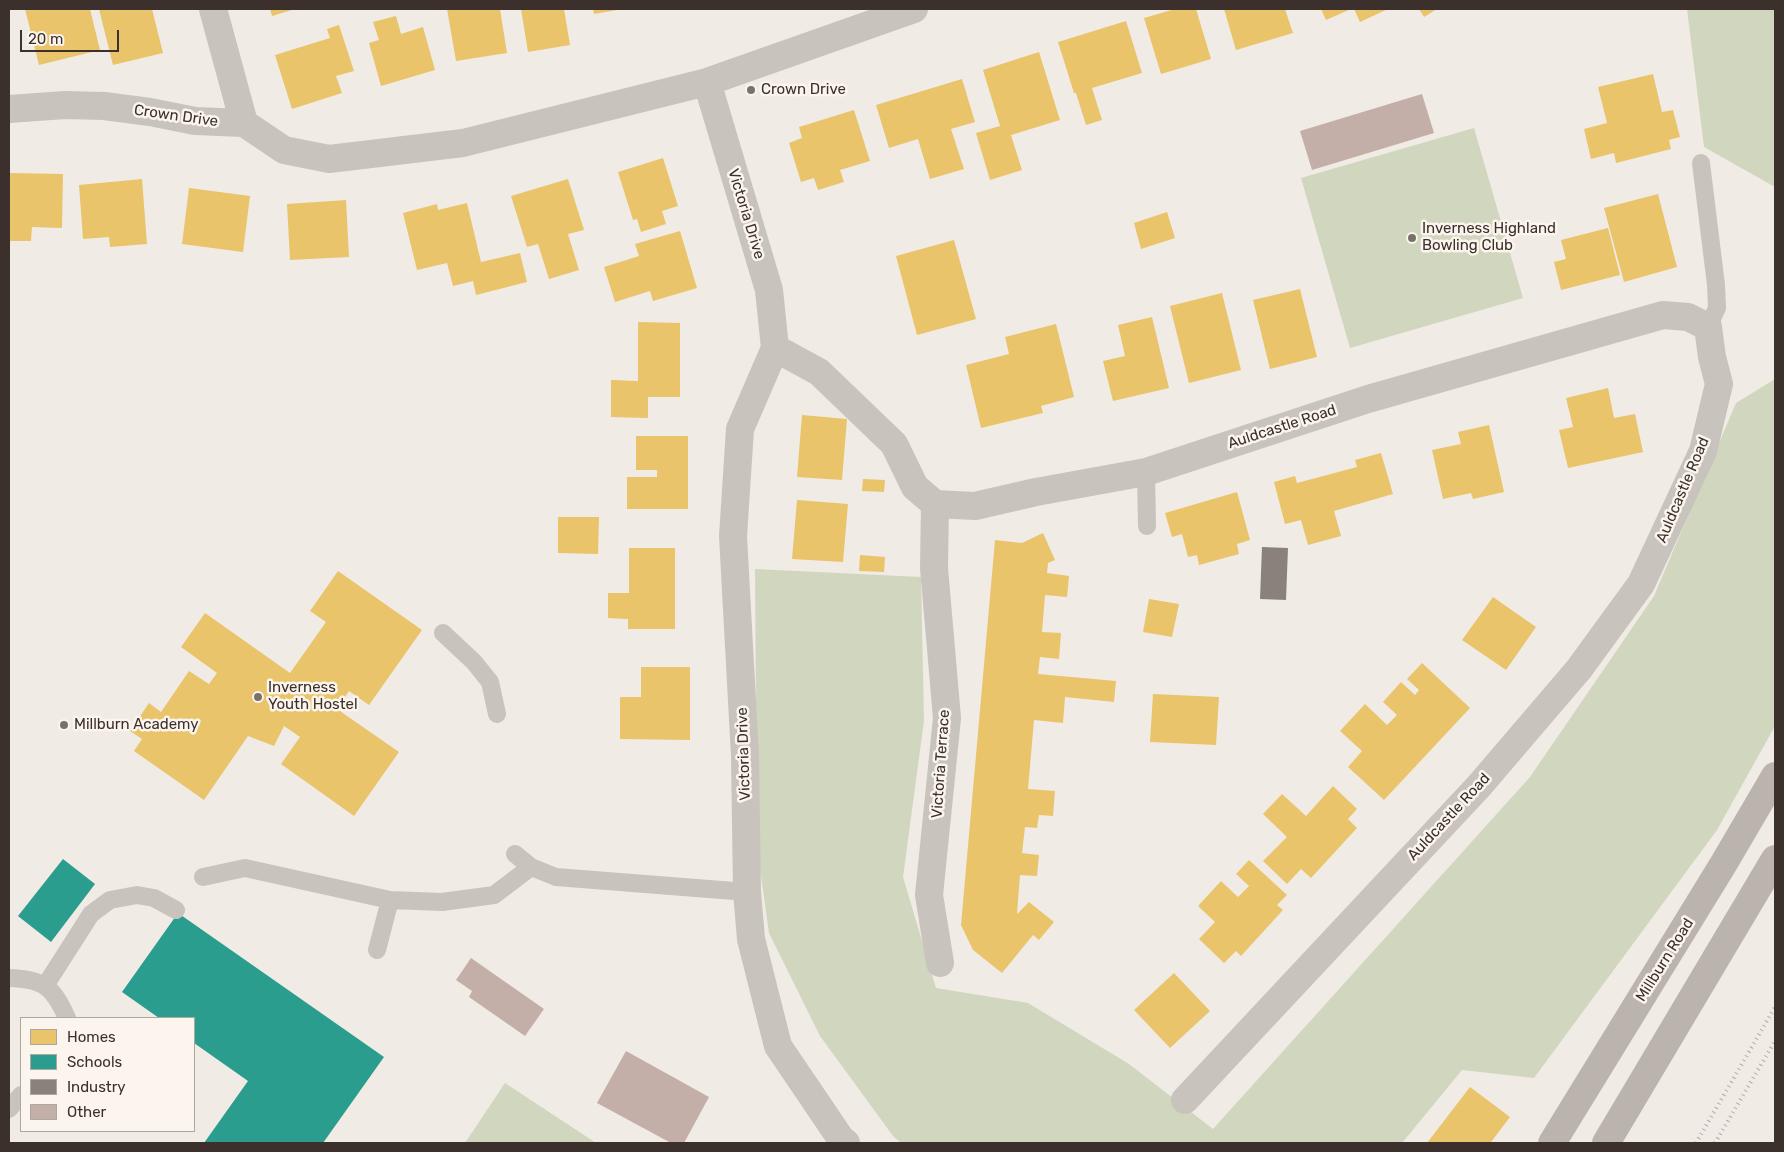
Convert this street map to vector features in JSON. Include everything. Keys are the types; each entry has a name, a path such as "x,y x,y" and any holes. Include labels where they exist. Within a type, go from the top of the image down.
{"main road":[{"name":"Millburn Road","path":"1552,1143 1724,863 1775,776"},
{"path":"1606,1143 1775,859"}],"street":[{"path":"213,9 244,123 284,150 329,159 463,143 707,82 914,9"},
{"name":"Victoria Drive","path":"707,82 769,290 775,348 740,429 733,536 745,756 747,892 751,939 778,1046 841,1139 846,1143"},
{"name":"Crown Drive","path":"9,108 104,106 150,112 195,121 244,123"},
{"name":"Auldcastle Road","path":"935,504 975,506 1036,492 1146,472 1368,399 1663,315 1688,317 1708,327 1712,357 1719,384 1703,450 1641,584 1579,669 1479,786 1185,1100"},
{"path":"775,348 819,372 894,444 914,487 935,504"},
{"name":"Victoria Terrace","path":"935,504 934,568 947,718 929,895 940,962"}],"lane":[{"path":"1701,162 1716,284 1717,308 1708,327"},
{"path":"1146,472 1147,526"},
{"path":"443,633 474,662 490,682 497,714"},
{"path":"515,854 531,867 556,877 747,892"},
{"path":"203,877 245,868 390,900 442,902 494,895 531,867"},
{"path":"44,986 91,914 110,900 136,895 154,898 176,910"},
{"path":"377,950 390,900"},
{"path":"9,978 39,981 58,998 67,1017"},
{"path":"9,1109 20,1097"}],"green space":[{"path":"1687,9 1775,9 1775,187 1704,147"},
{"name":"Inverness Highland Bowling Club","path":"1474,128 1523,298 1350,348 1301,178"},
{"path":"1775,379 1775,726 1717,830 1534,1078 1462,1070 1402,1143 901,1143 893,1136 820,1036 769,933 757,847 755,569 921,577 924,721 903,877 936,988 1028,1003 1129,1064 1213,1129 1530,777 1654,596 1736,403"},
{"path":"505,1083 596,1143 465,1143"}],"building: Homes":[{"path":"25,9 90,9 100,50 39,65"},
{"path":"99,9 152,9 163,53 113,65"},
{"path":"270,9 295,9 272,16"},
{"path":"447,9 500,9 507,53 456,61"},
{"path":"521,9 564,9 570,45 528,52"},
{"path":"593,9 617,9 617,10 594,14"},
{"path":"1175,9 1196,9 1211,59 1161,74 1144,18"},
{"path":"1224,9 1285,9 1293,33 1236,50"},
{"path":"1321,9 1351,9 1326,20"},
{"path":"1354,9 1388,9 1360,22"},
{"path":"1419,9 1437,9 1424,17"},
{"path":"396,16 401,34 423,27 435,70 381,86 369,43 379,40 373,22"},
{"path":"1126,21 1142,73 1092,88 1102,120 1086,125 1058,42"},
{"path":"339,25 354,71 336,76 342,93 292,109 275,55 330,38 327,29"},
{"path":"1039,52 1060,120 1011,135 1022,170 990,180 976,133 1000,126 983,70"},
{"path":"1653,74 1662,112 1673,110 1680,137 1669,140 1671,149 1616,163 1614,153 1591,159 1584,129 1607,123 1598,87"},
{"path":"962,79 975,122 951,129 964,169 930,179 918,139 889,148 876,105"},
{"path":"854,110 870,161 840,170 844,182 818,190 814,178 801,182 789,143 802,138 799,127"},
{"path":"663,158 678,206 662,211 666,224 641,232 637,219 633,220 618,172"},
{"path":"9,173 63,174 62,228 32,227 31,241 9,241"},
{"path":"142,179 147,244 110,247 109,237 83,239 79,185"},
{"path":"568,179 584,230 568,234 579,270 549,279 538,244 527,247 511,196"},
{"path":"189,188 250,196 243,252 182,244"},
{"path":"1658,194 1677,267 1624,282 1604,208"},
{"path":"346,200 349,257 290,260 287,204"},
{"path":"467,203 481,262 520,253 527,282 476,295 473,281 453,286 447,263 417,270 403,213 437,204 438,210"},
{"path":"1167,212 1175,238 1141,249 1134,223"},
{"path":"1608,228 1620,275 1561,290 1554,262 1566,259 1561,240"},
{"path":"680,231 697,288 653,301 650,291 615,302 604,267 639,256 635,244"},
{"path":"954,240 976,319 917,335 896,256"},
{"path":"1300,289 1317,357 1270,369 1253,300"},
{"path":"1222,293 1241,370 1189,383 1170,306"},
{"path":"1152,317 1169,388 1113,401 1103,361 1125,356 1118,325"},
{"path":"638,322 680,323 680,397 648,397 648,418 611,417 611,380 638,381"},
{"path":"1056,324 1074,397 1041,406 1043,413 981,428 966,365 1009,354 1005,337"},
{"path":"1608,388 1614,418 1635,414 1643,452 1568,468 1559,430 1573,427 1566,398"},
{"path":"802,415 847,419 842,480 797,477"},
{"path":"1489,425 1504,492 1473,499 1471,493 1443,499 1432,450 1461,444 1458,432"},
{"path":"636,436 688,436 688,509 627,509 627,477 657,477 657,470 636,470"},
{"path":"1381,453 1393,494 1334,511 1341,536 1308,545 1301,520 1285,524 1274,482 1295,476 1297,483 1357,467 1355,460"},
{"path":"863,479 885,480 884,492 862,491"},
{"path":"1237,492 1250,540 1237,544 1239,554 1199,565 1197,555 1188,557 1182,534 1172,537 1165,513"},
{"path":"797,500 848,504 843,562 792,559"},
{"path":"558,517 599,517 598,554 558,553"},
{"path":"1043,533 1055,560 1048,563 1047,573 1069,576 1067,597 1045,595 1042,632 1061,633 1059,659 1040,657 1038,674 1116,681 1114,702 1065,697 1063,723 1034,720 1028,789 1055,791 1053,816 1039,815 1037,828 1025,827 1022,853 1039,855 1037,876 1020,875 1017,914 1029,902 1054,922 1039,940 1033,935 1002,973 973,950 961,925 995,540 1022,543"},
{"path":"629,548 675,548 675,629 628,629 628,619 608,618 608,593 629,593"},
{"path":"860,555 885,557 884,572 859,571"},
{"name":"Inverness Youth Hostel","path":"338,571 422,630 369,705 349,691 337,709 399,752 354,816 281,764 300,737 284,726 274,746 248,736 204,800 134,751 142,739 130,731 149,703 161,712 189,671 209,684 217,673 181,647 205,613 290,673 326,622 310,611"},
{"path":"1493,597 1536,627 1506,670 1462,640"},
{"path":"1149,599 1179,604 1172,637 1143,632"},
{"path":"1422,663 1470,708 1384,800 1348,767 1362,751 1340,731 1365,704 1387,725 1397,715 1383,702 1401,682 1415,695 1419,690 1407,679"},
{"path":"641,667 690,667 690,740 620,739 620,697 641,697"},
{"path":"1153,694 1219,697 1216,745 1150,742"},
{"path":"1333,786 1357,809 1348,819 1357,828 1311,878 1301,869 1287,884 1263,861 1287,837 1263,814 1282,794 1306,816"},
{"path":"1249,860 1287,895 1277,905 1283,910 1241,956 1236,951 1224,963 1199,939 1215,922 1198,906 1221,881 1238,897 1249,886 1236,874"},
{"path":"1174,973 1210,1011 1170,1048 1134,1010"},
{"path":"1470,1087 1510,1117 1491,1142 1493,1143 1427,1143"}],"building: Schools":[{"path":"63,859 95,884 51,942 18,916"},
{"path":"178,913 384,1057 323,1143 204,1143 248,1081 195,1044 195,1017 158,1017 122,992"}],"building: Industry":[{"path":"1262,547 1288,548 1286,600 1260,599"}],"building: Other":[{"path":"1422,94 1434,133 1312,170 1300,131"},
{"path":"471,958 544,1009 525,1036 469,997 472,991 456,980"},
{"path":"626,1051 709,1097 684,1143 671,1143 597,1103"}],"railway":[{"path":"1696,1143 1775,1007"},
{"path":"1715,1143 1775,1041"}],"place":[{"name":"Crown Drive","path":"751,90"},
{"name":"Inverness Highland Bowling Club","path":"1412,238"},
{"name":"Inverness Youth Hostel","path":"258,697"},
{"name":"Millburn Academy","path":"64,725"}]}
